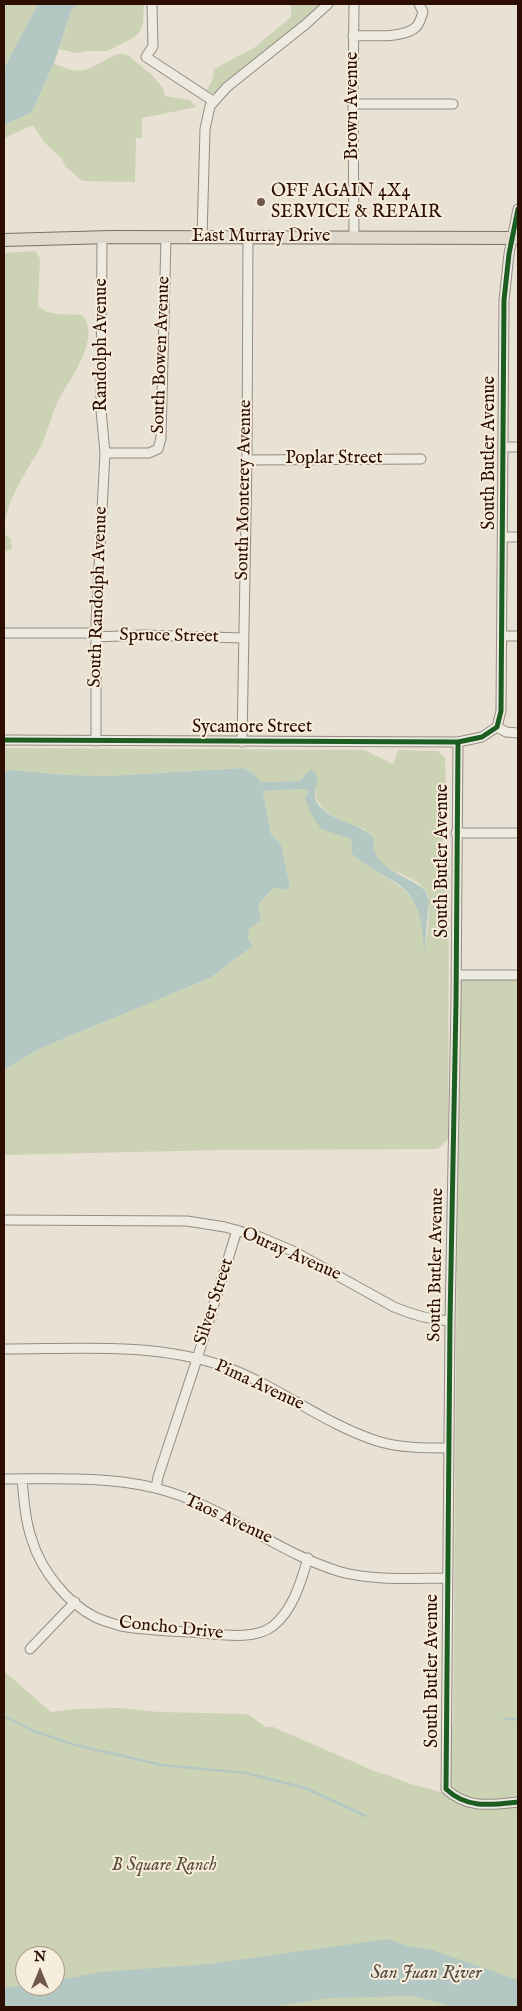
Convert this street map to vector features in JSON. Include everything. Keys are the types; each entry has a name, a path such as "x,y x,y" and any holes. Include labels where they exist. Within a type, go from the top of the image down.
{"highway":[{"name":"East Murray Drive","path":"4,240 102,237 515,238"}],"street":[{"path":"152,4 153,46 146,58 213,101"},
{"path":"202,237 206,129 208,114 213,101 227,87 328,4"},
{"name":"Brown Avenue","path":"354,4 354,237"},
{"path":"353,36 405,33 415,28 420,21 423,12 419,4"},
{"path":"353,104 453,104"},
{"name":"South Butler Avenue","path":"497,727 501,711 504,300 515,238 518,208"},
{"name":"Randolph Avenue","path":"102,237 101,410 104,453"},
{"name":"South Bowen Avenue","path":"104,453 149,453 158,450 161,438 166,237"},
{"name":"South Monterey Avenue","path":"242,742 247,460 248,237"},
{"path":"504,447 518,447"},
{"name":"South Randolph Avenue","path":"96,741 96,635 104,453"},
{"name":"Poplar Street","path":"247,460 421,459"},
{"path":"503,537 518,537"},
{"name":"Spruce Street","path":"4,633 243,638"},
{"path":"502,636 518,636"},
{"path":"497,727 509,732 518,733"},
{"name":"Sycamore Street","path":"4,740 458,742 482,737 497,727"},
{"name":"South Butler Avenue","path":"458,742 448,1448 446,1789 457,1799 473,1804 488,1805 518,1802"},
{"path":"456,833 518,833"},
{"path":"456,975 518,975"},
{"name":"Ouray Avenue","path":"4,1220 188,1221 237,1230 260,1237 295,1252 410,1314 450,1321"},
{"name":"Silver Street","path":"156,1488 237,1230"},
{"name":"Pima Avenue","path":"4,1349 116,1349 197,1359 247,1376 356,1433 390,1444 448,1448"},
{"name":"Taos Avenue","path":"4,1479 91,1480 131,1483 156,1488 221,1514 340,1572 381,1578 447,1578"},
{"name":"Concho Drive","path":"22,1479 28,1529 37,1554 51,1576 75,1602 94,1616 121,1626 227,1635 250,1635 272,1627 280,1620 297,1592 308,1558"},
{"path":"30,1649 75,1602"}],"green space":[{"path":"4,4 38,4 4,68"},
{"path":"80,4 144,4 143,23 135,37 107,51 77,53 59,49 72,9"},
{"path":"291,4 323,4 227,81 215,93 207,90 213,78 214,69 254,48 291,17"},
{"path":"117,54 129,56 153,76 163,88 165,96 189,100 197,107 142,118 142,138 136,138 135,182 82,181 66,167 62,159 44,142 33,125 4,138 4,125 32,112 54,63 64,68 80,71 93,67"},
{"path":"36,251 40,259 38,306 52,313 82,315 87,324 88,335 82,358 56,405 40,448 13,496 4,527 4,253"},
{"path":"4,534 11,539 12,549 4,552"},
{"path":"4,748 364,750 393,764 398,750 438,751 445,758 446,790 444,795 438,800 443,810 443,849 449,855 448,1139 438,1149 220,1150 4,1155 4,1070 39,1049 210,978 253,946 248,939 249,928 257,918 258,905 273,888 289,890 290,886 281,844 271,834 263,791 304,789 309,792 308,795 341,835 351,839 352,854 393,881 410,896 422,919 424,951 428,929 429,902 425,889 418,883 391,869 377,858 374,850 374,839 364,829 342,822 323,809 316,798 315,787 304,775 299,781 261,782 254,774 244,768 108,776 11,770 4,772"},
{"name":"B Square Ranch","path":"463,979 518,979 518,1799 460,1803 477,1809 518,1807 518,2007 4,2007 4,1671 51,1712 76,1709 120,1708 159,1712 247,1714 266,1727 273,1727 379,1773 443,1793 443,1726 453,1726 459,984"}],"water":[{"path":"38,4 80,4 72,9 54,63 32,112 4,125 4,68"},
{"path":"244,768 254,774 261,782 299,781 310,770 315,771 318,781 315,794 318,803 325,811 368,833 374,839 374,849 377,857 383,863 425,890 429,901 424,955 420,916 412,899 398,884 357,859 352,854 351,839 321,829 311,814 305,798 309,792 304,789 263,791 271,834 281,844 290,886 289,890 273,888 258,905 261,920 249,929 248,939 253,946 210,978 39,1049 4,1070 4,772 11,770 108,776"},
{"name":"San Juan River","path":"388,1939 411,1947 429,1949 518,1980 518,2007 453,2007 415,1996 329,1998 269,2007 4,2007 4,1988 15,1986 15,1996 65,1996 65,1979 101,1972 209,1964"}],"waterway":[{"path":"4,1716 34,1731 75,1745 162,1765 246,1773 305,1788 366,1816"},
{"path":"504,1719 518,1719"}],"cycle path":[{"path":"4,740 458,742 482,737 497,727 501,711 504,300 509,254 518,209"},
{"path":"458,742 446,1789 462,1800 471,1803 518,1802"}],"place":[{"name":"OFF AGAIN 4X4 SERVICE & REPAIR","path":"261,202"}]}
